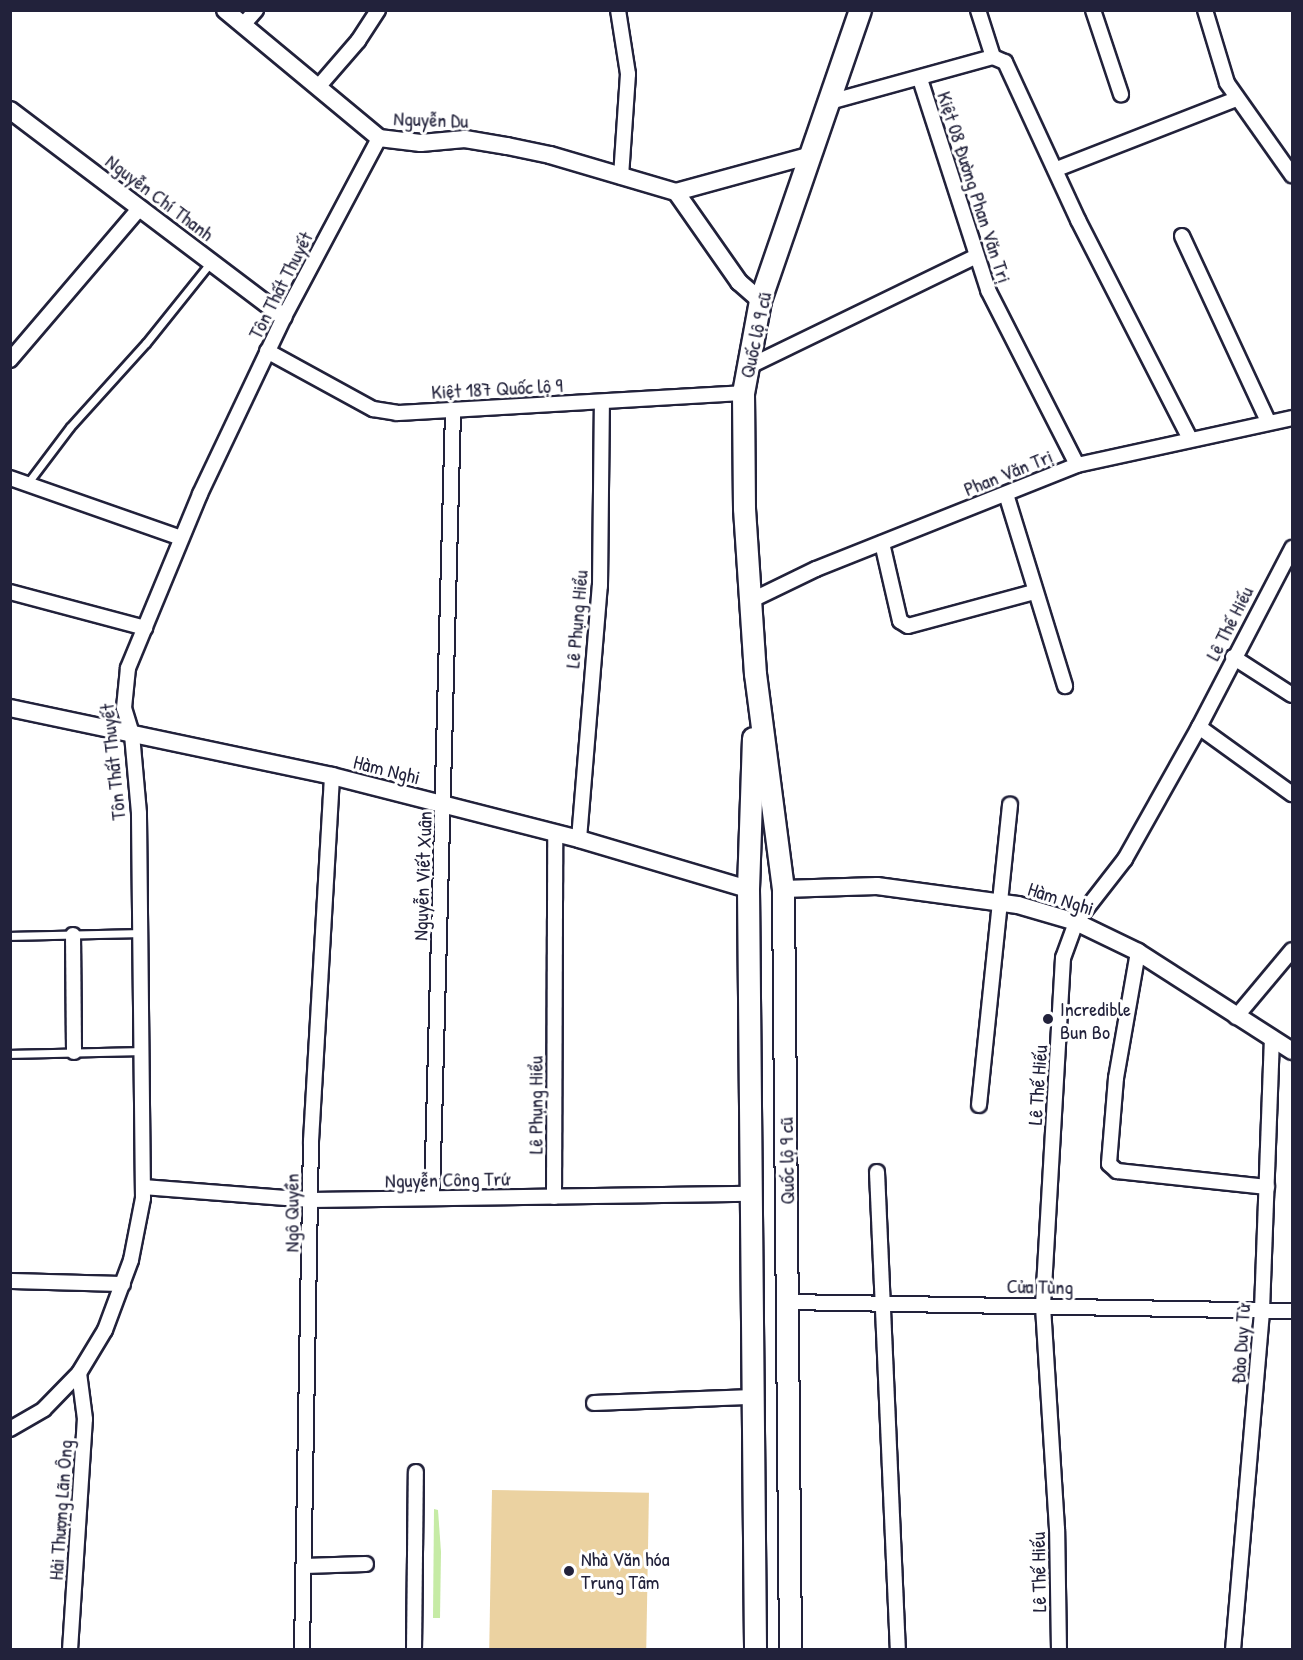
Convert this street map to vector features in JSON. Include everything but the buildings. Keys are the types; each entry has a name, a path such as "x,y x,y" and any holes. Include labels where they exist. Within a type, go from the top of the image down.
{"main road":[{"name":"Quốc lộ 9 cũ","path":"790,1650 783,889 755,674 744,508 743,393 760,300 826,103 860,10"},
{"name":"Quốc lộ 9 cũ","path":"755,674 748,889 755,1650"},
{"path":"748,889 783,889"},
{"path":"751,1194 786,1194"},
{"path":"752,1301 787,1302"},
{"path":"753,1397 788,1397"}],"street":[{"name":"Nguyễn Du","path":"225,10 379,138 421,143 465,140 507,146 676,192"},
{"path":"243,25 256,10"},
{"path":"319,86 364,33 378,10"},
{"path":"618,10 628,74 621,177"},
{"path":"978,10 993,57 1006,64 1057,169 1078,220 1190,438"},
{"path":"1093,10 1121,94"},
{"path":"1205,10 1227,83 1293,175"},
{"path":"826,103 920,79 993,57"},
{"name":"Kiệt 08 Đường Phan Văn Trị","path":"920,79 987,290 1077,465"},
{"path":"1057,169 1237,99"},
{"name":"Nguyễn Chí Thanh","path":"10,110 284,317"},
{"name":"Tôn Thất Thuyết","path":"10,1429 44,1409 79,1372 105,1330 131,1260 143,1187 139,813 132,734 124,708 128,668 181,538 267,351 379,138"},
{"path":"760,300 739,282 676,192 808,156"},
{"path":"10,360 140,208"},
{"path":"1182,236 1268,421"},
{"path":"746,368 975,257"},
{"name":"Kiệt 187 Quốc lộ 9","path":"267,351 373,409 397,413 743,393"},
{"name":"Lê Phụng Hiểu","path":"579,839 600,586 602,402"},
{"name":"Nguyễn Viết Xuân","path":"432,1198 453,410"},
{"name":"Phan Văn Trị","path":"750,601 882,543 1077,465 1268,421 1293,418"},
{"path":"10,478 181,538"},
{"path":"1006,494 1034,592 1065,686"},
{"path":"882,543 900,621 908,626 1034,592"},
{"name":"Lê Thế Hiếu","path":"1059,1650 1057,1529 1043,1305 1063,958 1076,922 1125,859 1199,727 1233,657 1293,548"},
{"path":"10,592 145,628"},
{"path":"1233,657 1293,695"},
{"name":"Hàm Nghi","path":"10,708 332,776 579,839 748,889"},
{"path":"1199,727 1293,794"},
{"name":"Ngô Quyền","path":"302,1650 311,1200 310,1141 332,776"},
{"path":"979,1105 1010,805"},
{"name":"Lê Phụng Hiểu","path":"554,1197 555,833"},
{"name":"Hàm Nghi","path":"783,889 877,886 1000,902 1076,922 1138,952 1272,1040 1293,1051"},
{"path":"73,935 74,1053"},
{"path":"1236,1017 1293,950"},
{"path":"1138,952 1116,1078 1109,1164 1118,1171 1267,1187"},
{"name":"Đào Duy Từ","path":"1233,1650 1262,1310 1272,1040"},
{"path":"877,1172 898,1650"},
{"name":"Nguyễn Công Trứ","path":"143,1187 311,1200 751,1194"},
{"path":"10,1281 123,1284"},
{"name":"Cửa Tùng","path":"787,1302 1293,1311"},
{"name":"Hải Thượng Lãn Ông","path":"70,1650 85,1419 79,1372"},
{"path":"594,1403 753,1397"},
{"path":"414,1650 416,1472"},
{"path":"304,1566 366,1564"}],"lane":[{"path":"27,484 70,427 146,344 211,262"},
{"path":"10,936 140,933"},
{"path":"10,1054 141,1051"}],"green space":[{"path":"434,1509 438,1510 441,1552 440,1618 433,1618"}],"place":[{"name":"Incredible Bun Bo","path":"1048,1019"},
{"name":"Nhà Văn hóa Trung Tâm","path":"569,1571"}]}
